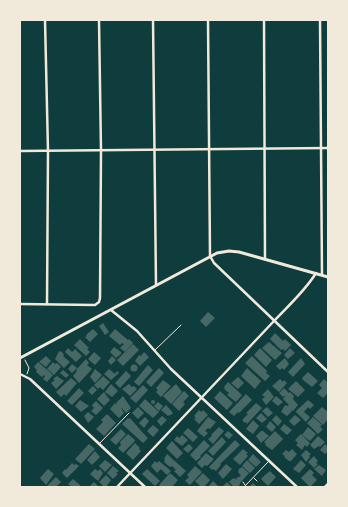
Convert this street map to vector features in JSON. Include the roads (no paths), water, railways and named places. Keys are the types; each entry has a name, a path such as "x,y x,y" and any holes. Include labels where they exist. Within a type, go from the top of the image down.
{"street":[{"path":"45,20 48,151 47,304"},
{"path":"20,304 95,305 99,302 101,151 99,20"},
{"path":"153,20 156,285"},
{"path":"208,20 210,256 214,263 328,372"},
{"path":"264,20 265,258"},
{"path":"320,20 322,275"},
{"path":"20,151 328,148"},
{"path":"22,358 217,253 233,251 265,258 328,277"},
{"path":"117,487 274,320 309,285 316,274"},
{"path":"111,310 136,331 171,369 297,487"},
{"path":"20,374 26,376 145,487"},
{"path":"325,487 328,484"}],"lane":[{"path":"155,351 181,325"},
{"path":"100,444 129,414"},
{"path":"244,487 269,461"},
{"path":"253,477 257,481"},
{"path":"242,482 246,485"}]}
